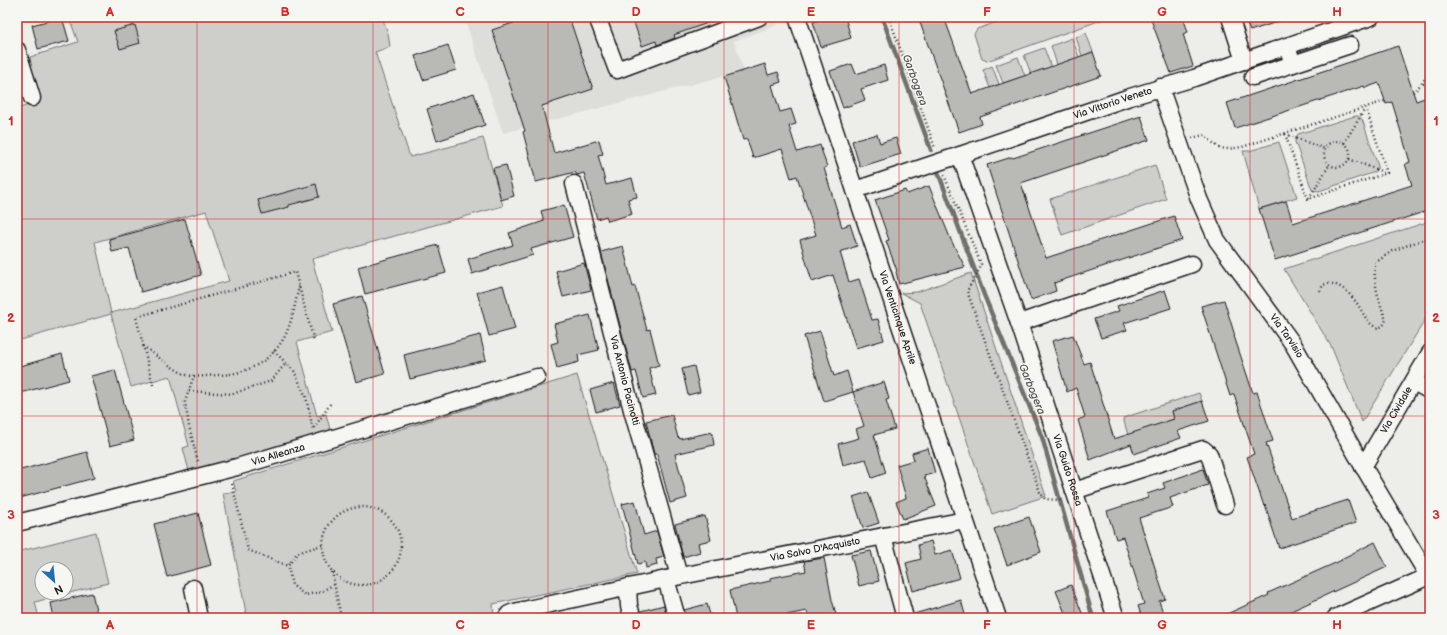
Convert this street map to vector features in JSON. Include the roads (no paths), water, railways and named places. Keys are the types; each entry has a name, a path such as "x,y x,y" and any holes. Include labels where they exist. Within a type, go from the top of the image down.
{"street":[{"path":"597,17 617,70 759,17"},
{"name":"Via Venticinque Aprile","path":"797,17 998,618"},
{"path":"1230,17 1244,61"},
{"name":"Via Vittorio Veneto","path":"855,190 1160,87 1194,78 1370,17"},
{"path":"1253,77 1350,44"},
{"path":"1287,46 1293,64"},
{"path":"17,50 32,98"},
{"name":"Via Tarvisio","path":"1160,87 1198,200 1213,233 1221,247 1292,344 1429,578"},
{"name":"Via Guido Rossa","path":"960,155 1019,323 1069,496 1116,618"},
{"name":"Via Antonio Pacinotti","path":"574,184 632,410 672,578"},
{"path":"1019,323 1192,264"},
{"name":"Via Cividale","path":"1363,467 1430,353"},
{"name":"Via Alleanza","path":"17,524 237,467 315,436 537,377"},
{"path":"1414,382 1430,391"},
{"path":"1069,496 1203,449 1208,454 1225,505"},
{"name":"Via Salvo D'Acquisto","path":"507,617 514,612 672,578 965,520"},
{"path":"883,536 905,618"},
{"path":"672,578 677,618"},
{"path":"1335,618 1429,578"},
{"path":"193,588 199,618"},
{"path":"628,588 629,606 633,618"}],"waterway":[{"name":"Garbogera","path":"882,17 931,150"},
{"name":"Garbogera","path":"938,172 984,295 1042,437 1093,618"}]}
